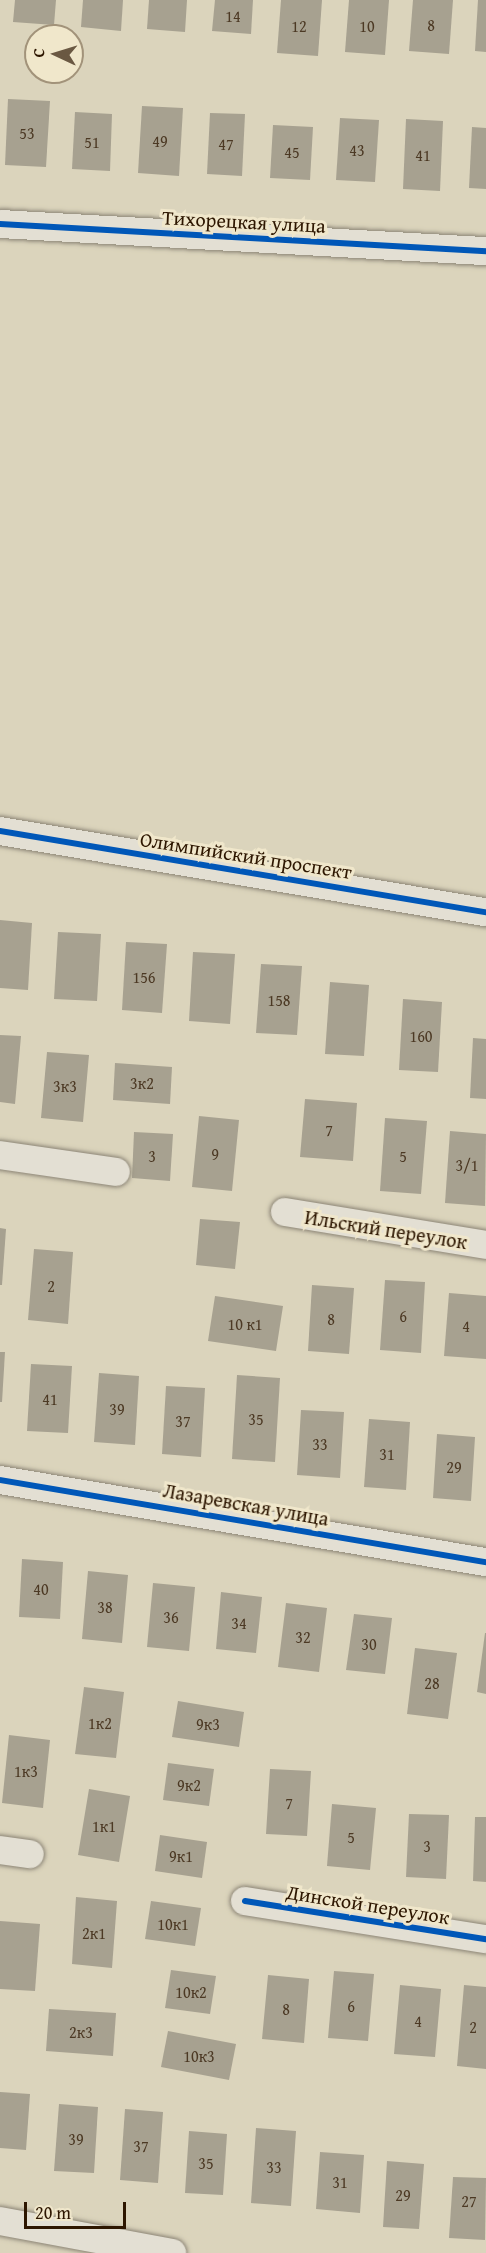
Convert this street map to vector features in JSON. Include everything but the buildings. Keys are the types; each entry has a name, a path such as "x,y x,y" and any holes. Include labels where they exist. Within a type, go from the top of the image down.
{"street":[{"name":"Тихорецкая улица","path":"0,224 486,251"},
{"name":"Олимпийский проспект","path":"0,831 486,912"},
{"path":"0,1155 116,1172"},
{"name":"Ильский переулок","path":"285,1212 486,1245"},
{"name":"Лазаревская улица","path":"0,1480 486,1562"},
{"path":"0,1850 30,1854"},
{"name":"Динской переулок","path":"245,1901 486,1939"},
{"path":"0,2222 172,2253"}],"cycle path":[{"path":"0,224 486,251"},
{"path":"0,831 486,912"},
{"path":"0,1480 486,1562"},
{"path":"245,1901 486,1939"}]}
